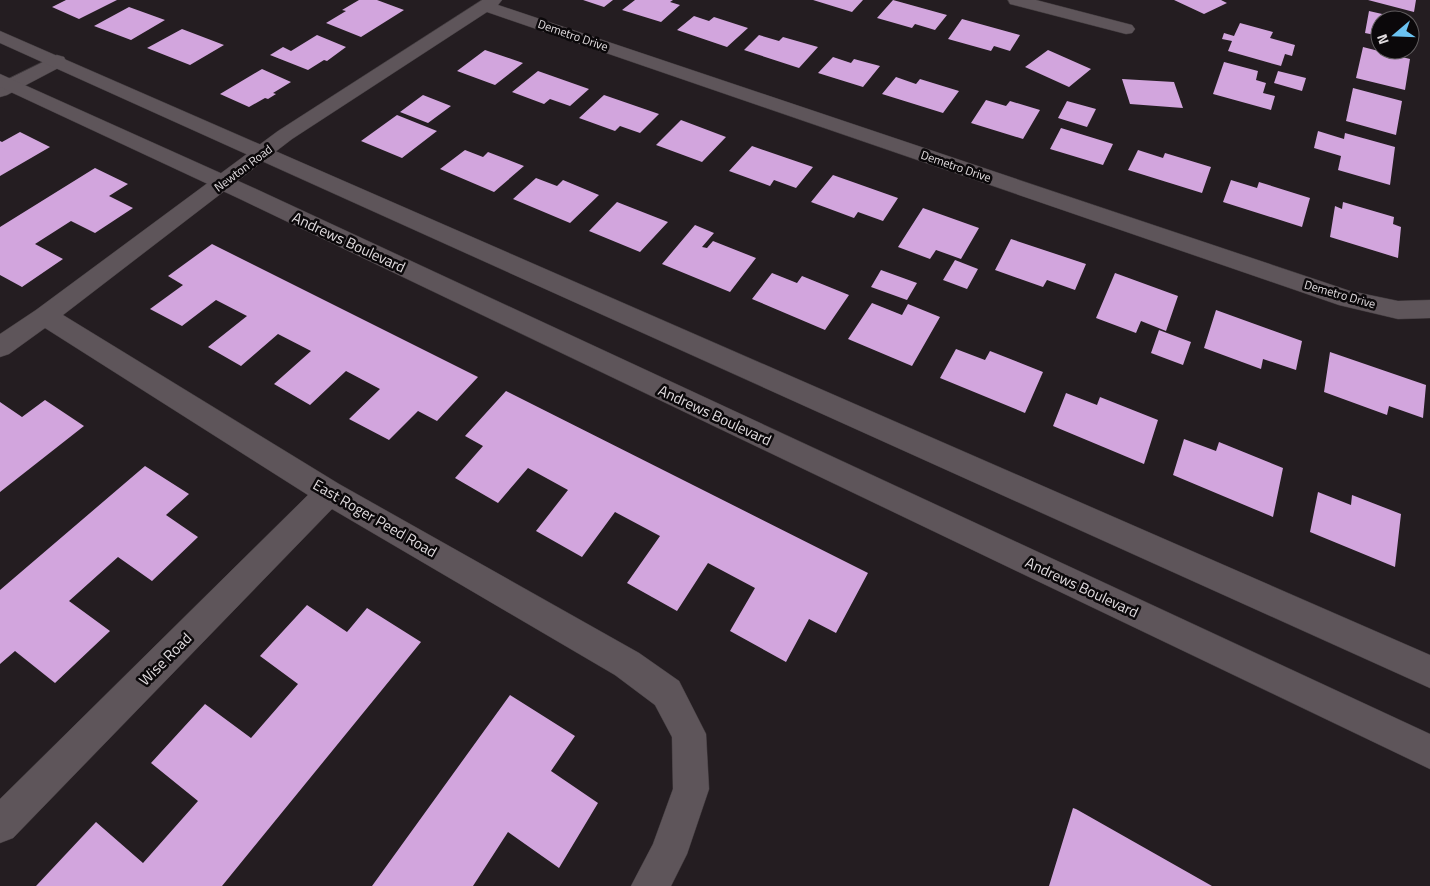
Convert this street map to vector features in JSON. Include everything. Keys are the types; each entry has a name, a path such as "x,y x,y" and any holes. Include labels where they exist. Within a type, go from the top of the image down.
{"street":[{"path":"1016,0 1126,29"},
{"name":"Newton Road","path":"0,347 45,316 285,135 490,3"},
{"name":"Demetro Drive","path":"490,3 1348,299 1398,310 1430,309"},
{"path":"0,36 1430,672"},
{"path":"4,85 57,61"},
{"name":"Andrews Boulevard","path":"4,85 223,183 1430,752"},
{"name":"East Roger Peed Road","path":"45,316 330,493 627,664 667,693 689,734 691,789 668,854 650,886"},
{"name":"Wise Road","path":"0,825 330,493"}],"building":[{"path":"66,0 117,0 79,19 52,7"},
{"path":"359,0 377,0 404,10 361,37 326,23 346,11 342,10"},
{"path":"583,0 613,0 604,7"},
{"path":"635,0 673,0 670,2 680,5 661,22 622,10"},
{"path":"813,0 863,0 852,12"},
{"path":"893,0 947,15 935,30 915,24 912,28 877,18"},
{"path":"1174,0 1221,0 1227,3 1204,14"},
{"path":"1368,0 1416,0 1414,10 1406,10"},
{"path":"129,7 165,20 131,40 94,26"},
{"path":"1369,11 1370,34 1365,33"},
{"path":"694,16 709,21 714,17 748,28 727,47 677,30"},
{"path":"962,19 1020,35 1010,51 994,46 991,51 948,39"},
{"path":"1240,23 1273,32 1270,38 1295,45 1292,56 1285,54 1281,66 1228,51 1232,41 1222,39 1224,33 1234,36"},
{"path":"182,29 224,45 190,65 147,48"},
{"path":"317,35 346,47 327,61 324,60 308,70 270,55 283,47 291,51"},
{"path":"759,35 779,41 783,37 818,47 799,68 744,50"},
{"path":"1363,47 1370,49 1370,60 1410,60 1405,90 1356,78"},
{"path":"485,50 523,63 495,85 457,71"},
{"path":"1048,50 1091,69 1069,87 1025,67"},
{"path":"833,57 851,63 854,59 880,66 863,87 818,73"},
{"path":"1224,62 1258,71 1256,80 1266,83 1263,93 1275,96 1271,110 1213,94"},
{"path":"262,69 291,82 273,93 276,94 268,99 265,98 249,107 220,94"},
{"path":"538,71 589,89 570,106 550,99 544,104 512,92"},
{"path":"1278,71 1306,78 1302,91 1274,83"},
{"path":"896,77 916,84 920,79 959,91 943,113 882,94"},
{"path":"1122,79 1174,82 1183,108 1130,104"},
{"path":"1353,88 1402,101 1396,135 1346,121"},
{"path":"423,95 451,106 428,123 400,112"},
{"path":"604,95 659,114 640,133 620,126 615,131 579,118"},
{"path":"986,100 1006,106 1010,101 1040,110 1023,139 971,123"},
{"path":"1067,101 1096,109 1087,127 1058,118"},
{"path":"397,115 437,131 402,158 361,141"},
{"path":"681,120 726,137 702,162 656,145"},
{"path":"1061,128 1113,144 1103,165 1050,149"},
{"path":"1318,131 1344,139 1345,133 1395,147 1390,185 1338,170 1341,156 1314,148"},
{"path":"20,132 50,147 0,176 0,141 2,142"},
{"path":"752,146 813,167 796,188 774,180 770,186 729,171"},
{"path":"465,150 483,157 488,152 524,166 494,192 440,169"},
{"path":"1138,150 1163,158 1165,153 1211,167 1202,193 1128,170"},
{"path":"95,168 128,184 109,196 133,208 95,233 71,221 35,244 63,259 22,287 0,275 0,227"},
{"path":"833,175 898,198 883,221 858,212 854,218 811,202"},
{"path":"536,178 557,186 563,180 599,195 570,223 513,199"},
{"path":"1231,180 1257,188 1259,182 1310,198 1302,227 1223,202"},
{"path":"617,202 668,222 640,252 589,231"},
{"path":"1343,202 1394,217 1393,224 1401,227 1398,258 1330,237 1335,206 1342,209"},
{"path":"923,208 979,228 961,259 936,250 930,259 898,247"},
{"path":"695,225 714,233 702,247 707,248 713,241 756,258 730,292 662,264"},
{"path":"1011,239 1086,264 1075,290 1047,280 1043,287 995,270"},
{"path":"212,244 478,377 437,421 418,411 389,440 349,419 380,389 346,371 310,405 274,384 311,351 278,334 241,366 208,347 247,316 216,300 182,326 150,309 183,285 168,276"},
{"path":"955,260 978,269 967,289 943,280"},
{"path":"881,270 917,283 907,300 871,287"},
{"path":"772,273 797,283 802,276 849,295 825,330 752,299"},
{"path":"1115,273 1178,296 1166,331 1141,321 1136,333 1096,318"},
{"path":"872,303 902,315 908,304 940,317 912,366 848,339"},
{"path":"1216,310 1302,341 1296,370 1263,359 1261,369 1204,348"},
{"path":"1159,330 1191,342 1183,365 1151,353"},
{"path":"956,349 985,360 990,351 1043,372 1025,413 940,378"},
{"path":"1330,352 1426,385 1423,418 1389,406 1387,415 1324,392"},
{"path":"506,391 868,573 836,633 809,619 786,662 730,631 755,588 708,563 677,611 627,583 660,536 615,512 582,557 536,531 568,490 528,468 498,503 455,478 483,446 465,436"},
{"path":"1066,393 1097,405 1100,397 1158,420 1144,464 1053,426"},
{"path":"45,400 84,426 0,492 0,402 22,417"},
{"path":"1184,439 1216,451 1219,442 1283,468 1273,517 1173,475"},
{"path":"145,466 189,494 166,515 198,537 152,581 118,557 69,601 110,631 55,683 15,651 0,664 0,590"},
{"path":"1318,492 1351,505 1352,495 1401,514 1395,567 1310,532"},
{"path":"307,605 347,632 367,608 421,642 222,886 36,886 96,822 143,863 198,801 151,763 205,704 251,738 298,684 260,656"},
{"path":"510,695 575,736 551,771 598,803 559,868 508,832 473,886 372,886"},
{"path":"1073,808 1076,809 1212,886 1049,886"}]}
